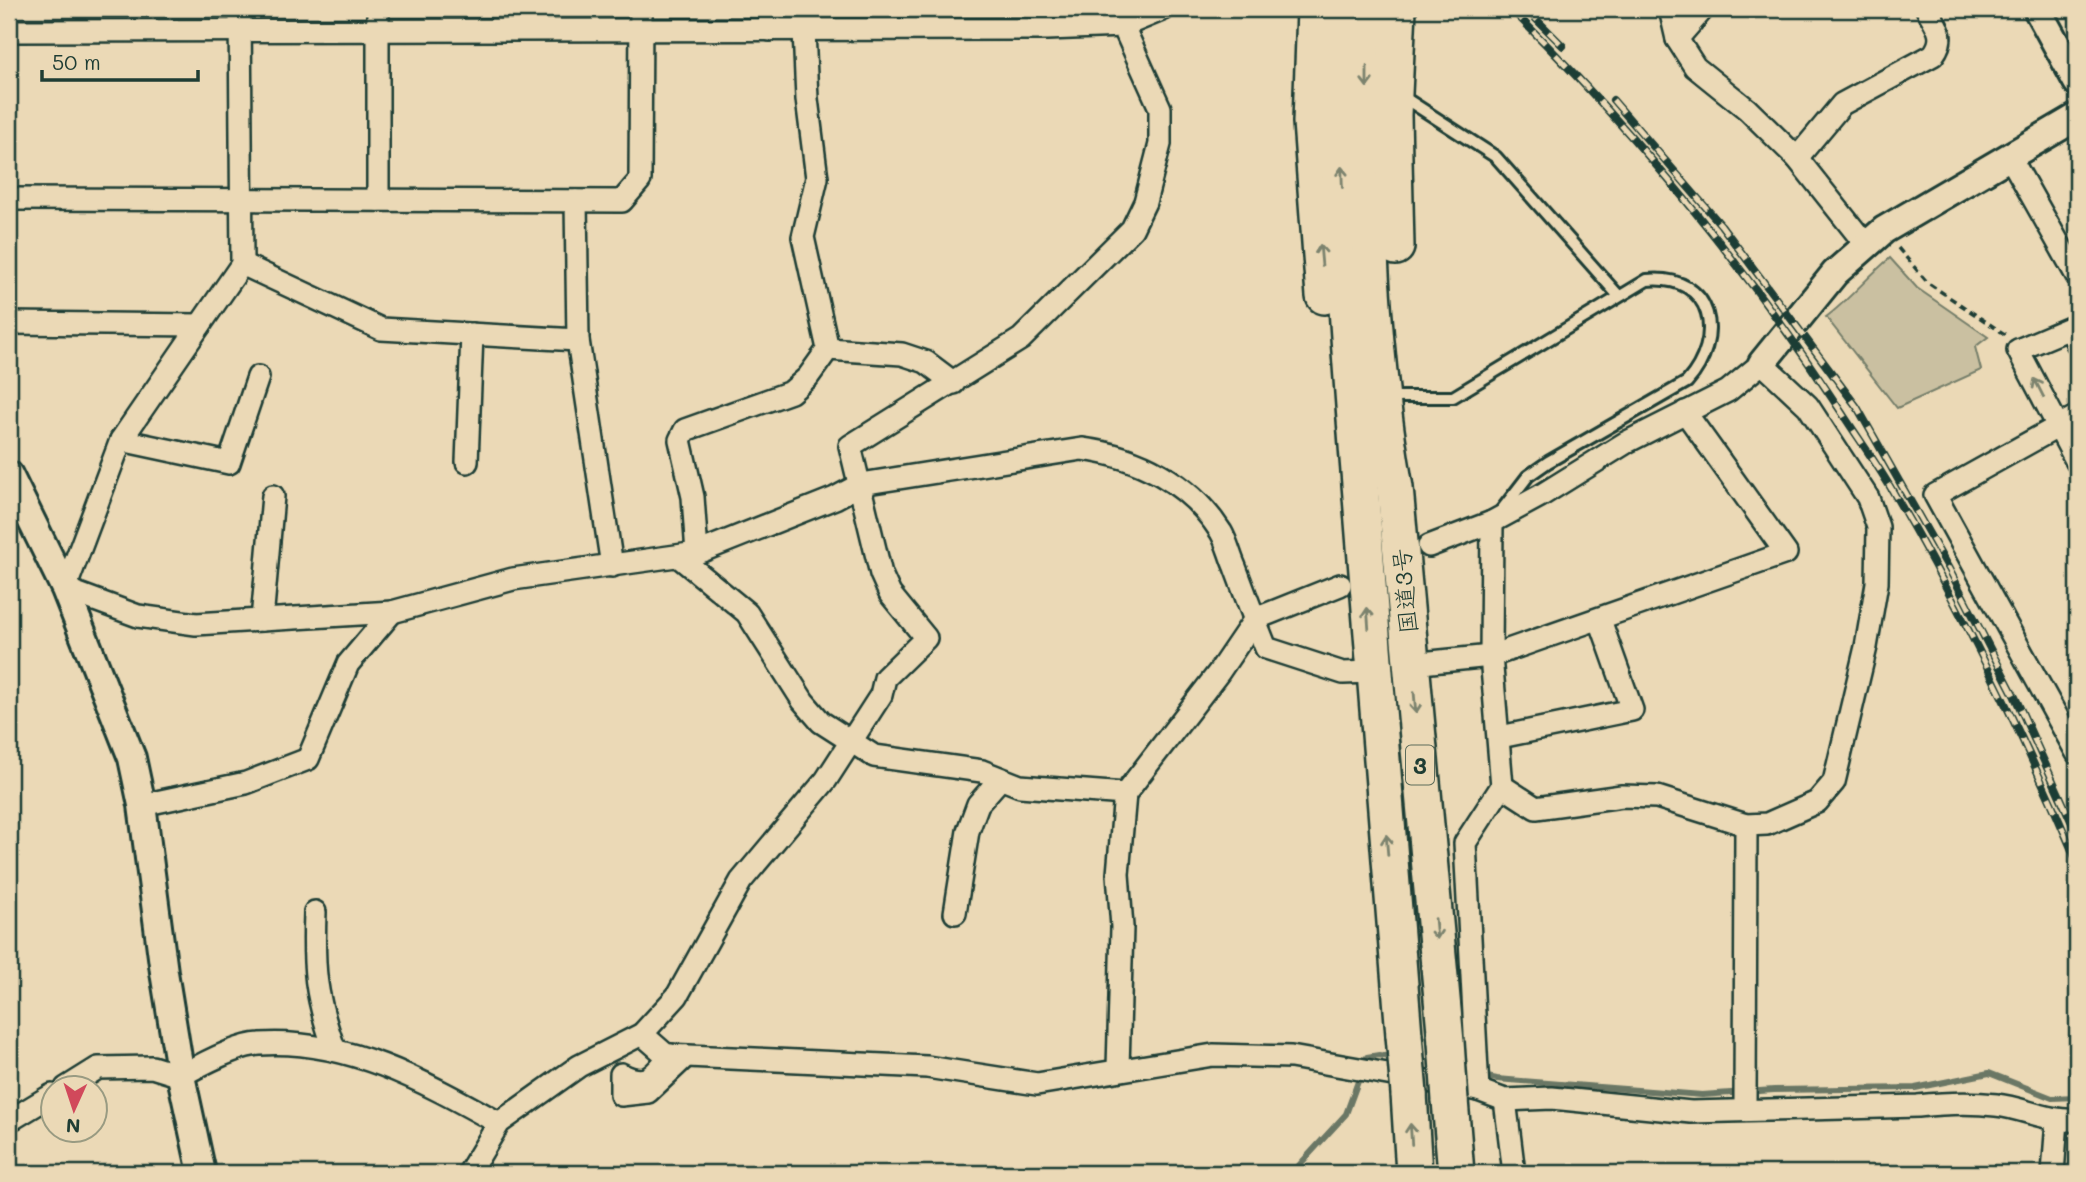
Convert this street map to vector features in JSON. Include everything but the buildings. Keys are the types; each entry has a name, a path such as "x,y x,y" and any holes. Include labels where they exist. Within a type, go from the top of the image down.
{"highway":[{"path":"1315,9 1311,122 1321,263 1338,437 1360,490"},
{"name":"国道3号","path":"1343,9 1340,135 1348,320 1372,672 1414,1173"},
{"name":"国道3号","path":"1369,9 1367,137 1376,320 1384,424 1395,488 1446,1042 1464,1095 1456,1173"},
{"path":"1395,488 1403,430 1394,91 1398,9"}],"street":[{"path":"65,589 121,440 242,264 240,9"},
{"path":"378,9 378,200"},
{"path":"9,31 378,30 506,19 641,18 770,19 804,30 912,18 1047,19 1123,26 1164,9"},
{"path":"1670,9 1677,39 1695,67 1747,109 1797,158 1866,245"},
{"path":"1677,39 1703,9"},
{"path":"1797,158 1842,104 1933,55 1941,45 1941,35 1927,9"},
{"path":"2037,9 2077,82"},
{"path":"9,199 622,201 640,180 641,18"},
{"path":"470,1173 499,1124 579,1066 642,1034 677,996 740,881 826,780 881,695 885,678 926,638 890,594 881,573 850,446 1021,339 1132,229 1145,202 1160,144 1160,108 1123,26"},
{"path":"688,555 693,497 680,440 685,430 791,392 808,377 828,349 803,237 817,178 807,99 804,30"},
{"path":"1429,547 1492,522 1685,412 1728,391 1762,363 1835,273 1884,230 2077,117"},
{"path":"2010,157 2077,276"},
{"path":"576,201 578,340 612,566"},
{"path":"242,264 381,329 578,340"},
{"path":"9,323 200,325"},
{"path":"2077,343 2070,328 2018,350 2077,462"},
{"path":"467,461 472,334"},
{"path":"828,349 902,355 926,362 954,383"},
{"path":"1502,786 1536,808 1622,796 1657,797 1746,825 1768,824 1817,802 1834,782 1866,646 1877,583 1878,527 1868,498 1808,406 1762,363"},
{"path":"121,440 229,463 258,377"},
{"path":"1411,664 1491,656 1786,553 1685,412"},
{"path":"2077,416 1935,495 2077,753"},
{"path":"65,589 138,616 196,624 392,612 513,579 688,555 835,498 861,484 1082,449 1114,453 1172,481 1198,503 1222,533 1266,648 1343,673 1372,672"},
{"path":"9,475 65,589 132,758 142,805 181,1076 202,1173"},
{"path":"262,620 273,496"},
{"path":"1464,1095 1465,843 1502,786 1500,737 1491,656 1492,522"},
{"path":"688,555 747,613 803,701 821,722 874,756 946,764 1020,786 1125,794"},
{"path":"1118,1068 1122,927 1118,874 1125,794 1219,672 1255,619 1340,585"},
{"path":"142,805 246,783 308,759 348,664 392,612"},
{"path":"1500,737 1632,710 1600,620"},
{"path":"955,913 968,831 978,804 1000,779"},
{"path":"1745,1108 1746,825"},
{"path":"315,912 313,967 316,991 334,1048"},
{"path":"642,1034 666,1055 927,1067 1037,1084 1118,1068 1213,1055 1291,1057 1464,1095 1505,1100 1552,1098 1691,1112 1745,1108 1919,1106 1952,1102 1998,1105 2067,1120 2053,1173"},
{"path":"88,1074 98,1068 152,1067 181,1076 201,1065 258,1044 334,1048 423,1081 499,1124"},
{"path":"1505,1100 1514,1173"},
{"path":"9,1121 38,1103"}],"lane":[{"path":"1394,91 1496,158 1618,296"},
{"path":"1402,397 1453,397 1647,280 1661,278 1678,281 1690,289 1709,317 1707,347 1702,366 1687,382 1528,476 1492,522"}],"path":[{"path":"1893,243 1928,283 1987,321 2012,340 2018,350"}],"shaded area":[{"path":"1890,258 1917,288 1988,337 1975,347 1981,370 1897,408 1826,317"}],"waterway":[{"path":"1292,1173 1346,1114 1367,1057 1379,1055 1396,1058"},
{"path":"1458,1071 1497,1079 1702,1095 1774,1090 1915,1088 1989,1073 2052,1098 2077,1097"}],"railway":[{"path":"1511,9 1602,103 1687,202 1767,305 1870,455 1921,541 1969,631 2036,769 2077,862"},
{"path":"1526,9 1563,46"},
{"path":"1613,100 1721,225 1857,407 1949,569 2015,697 2077,834"}]}
